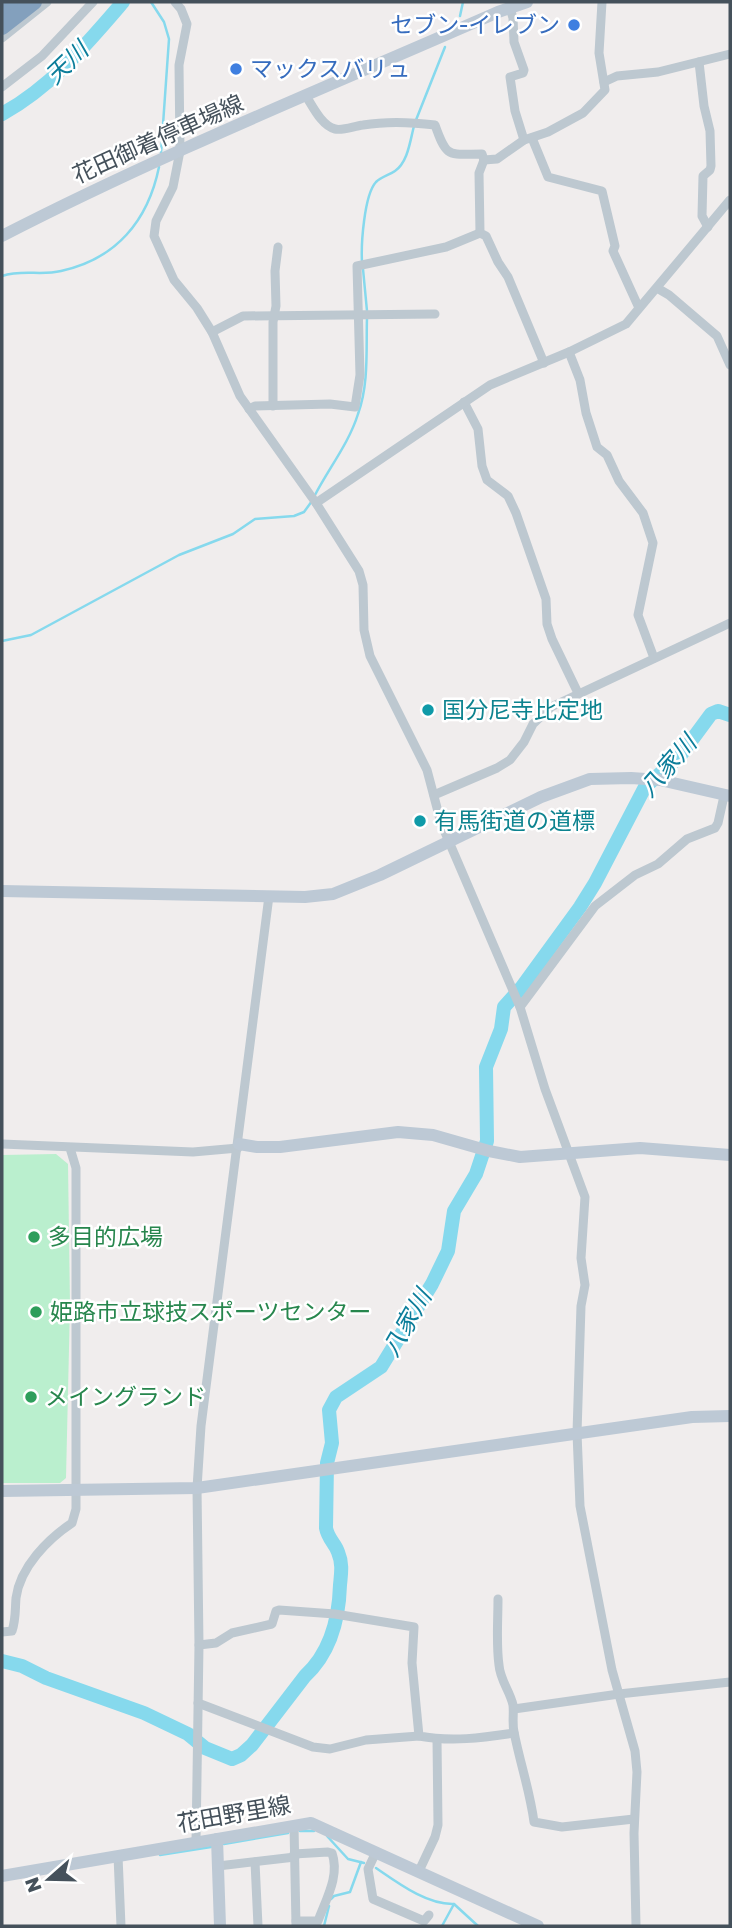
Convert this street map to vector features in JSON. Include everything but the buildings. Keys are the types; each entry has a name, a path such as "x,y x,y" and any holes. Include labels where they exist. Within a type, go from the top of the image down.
{"highway":[{"path":"2,13 16,2"},
{"path":"2,27 34,2"}],"street":[{"path":"2,38 47,2"},
{"path":"2,87 42,55 93,2"},
{"path":"175,2 187,24 179,65 173,187 156,221 154,236 174,279 212,332 240,396 316,503 359,571 363,585 364,630 370,656 427,769 448,841 520,1007 545,1089 585,1197 582,1258 585,1285 581,1306 577,1433 580,1506 612,1670 635,1751 636,1926"},
{"name":"花田御着停車場線","path":"2,236 66,202 175,153 527,2"},
{"path":"484,160 497,159 528,139 548,132 583,113 605,90 599,53 602,2"},
{"path":"510,8 514,42 524,70 523,73 510,77 514,111 548,177 602,191 615,246 613,251 639,308"},
{"path":"604,82 617,76 658,72 730,54"},
{"path":"699,62 710,131 711,166 703,176 702,190 702,216 708,227"},
{"path":"306,96 321,119 337,130 406,121 435,125 444,149 450,153 482,154 484,160 479,173 481,233"},
{"path":"316,503 491,384 569,352 626,324 730,200"},
{"path":"249,409 255,406 330,404 355,407 360,375 357,266 446,247 481,233"},
{"path":"481,233 486,236 508,277 544,363"},
{"path":"273,406 273,322 278,247"},
{"path":"657,288 717,336 730,365"},
{"path":"212,332 243,316 435,314"},
{"path":"569,352 580,380 586,414 597,447 607,455 619,481 643,513 653,543 638,615 654,658"},
{"path":"464,402 478,429 482,466 487,480 508,496 516,513 546,599 547,624 552,639 578,693"},
{"path":"434,795 510,760 524,742 533,724 551,707 730,623"},
{"path":"2,891 305,897 333,894 380,875 541,797 590,779 660,780 727,796 715,828 687,839 658,864 635,875 595,906 520,1007"},
{"path":"196,1842 199,1645 197,1488 201,1426 269,896"},
{"path":"2,1144 193,1152 239,1146 280,1147 398,1132 433,1135 520,1157 640,1148 730,1155"},
{"path":"2,1632 12,1631 16,1618 16,1597 24,1573 52,1536 72,1523 76,1510 76,1168 69,1148"},
{"path":"2,1491 197,1488 692,1417 730,1416"},
{"path":"498,1600 499,1665 514,1709 514,1732 529,1789 534,1822 562,1827 634,1819"},
{"path":"199,1645 216,1643 232,1633 266,1627 272,1624 278,1610 335,1614 414,1627 412,1663 419,1736"},
{"path":"514,1709 730,1682"},
{"path":"198,1703 313,1747 330,1749 366,1740 419,1736 437,1740 475,1739 514,1732"},
{"path":"419,1871 438,1825 437,1740"},
{"name":"花田野里線","path":"2,1876 311,1823 538,1926"},
{"path":"218,1866 295,1855 332,1853 335,1862 333,1882 318,1921 296,1924 295,1855 294,1826"},
{"path":"218,1839 220,1926"},
{"path":"376,1852 368,1869 373,1899 424,1921 429,1915"},
{"path":"118,1856 121,1926"},
{"path":"255,1862 258,1926"}],"green space":[{"name":"姫路市立球技スポーツセンター","path":"56,1154 68,1164 70,1305 66,1478 60,1483 2,1483 2,1155"}],"waterway":[{"name":"天川","path":"2,114 52,78 82,49 123,2"},
{"path":"151,2 164,22 169,39 161,153"},
{"path":"460,16 463,2"},
{"path":"416,120 445,47"},
{"path":"362,262 364,220 372,188 378,180 395,171 403,162 414,126"},
{"path":"2,276 61,271 81,265 113,247 127,235 138,220 147,204 159,167"},
{"path":"363,269 367,311"},
{"path":"315,495 349,435 362,403 367,318"},
{"path":"2,641 31,635 179,555 233,534 255,519 294,516 304,512 312,501"},
{"name":"八家川","path":"2,1661 22,1666 46,1678 144,1713 188,1734 205,1748 232,1759 252,1745 314,1667 332,1634 341,1573 340,1556 326,1528 327,1463 332,1443 329,1410 336,1397 381,1367 432,1284 448,1251 454,1211 476,1174 487,1141 486,1067 501,1029 504,1007 580,907 645,787 680,756 711,714 718,711 730,715"},
{"path":"300,1831 314,1831"},
{"path":"224,1844 288,1833"},
{"path":"327,1836 348,1859 364,1863"},
{"path":"160,1855 211,1847"},
{"path":"331,1899 350,1892 361,1862"},
{"path":"376,1868 423,1897 454,1904"},
{"path":"442,1926 454,1904 478,1926"},
{"path":"324,1926 329,1906"}],"place":[{"name":"セブン-イレブン","path":"574,25"},
{"name":"マックスバリュ","path":"236,69"},
{"name":"国分尼寺比定地","path":"428,710"},
{"name":"有馬街道の道標","path":"420,821"},
{"name":"多目的広場","path":"34,1237"},
{"name":"姫路市立球技スポーツセンター","path":"36,1312"},
{"name":"メイングランド","path":"31,1397"}]}
